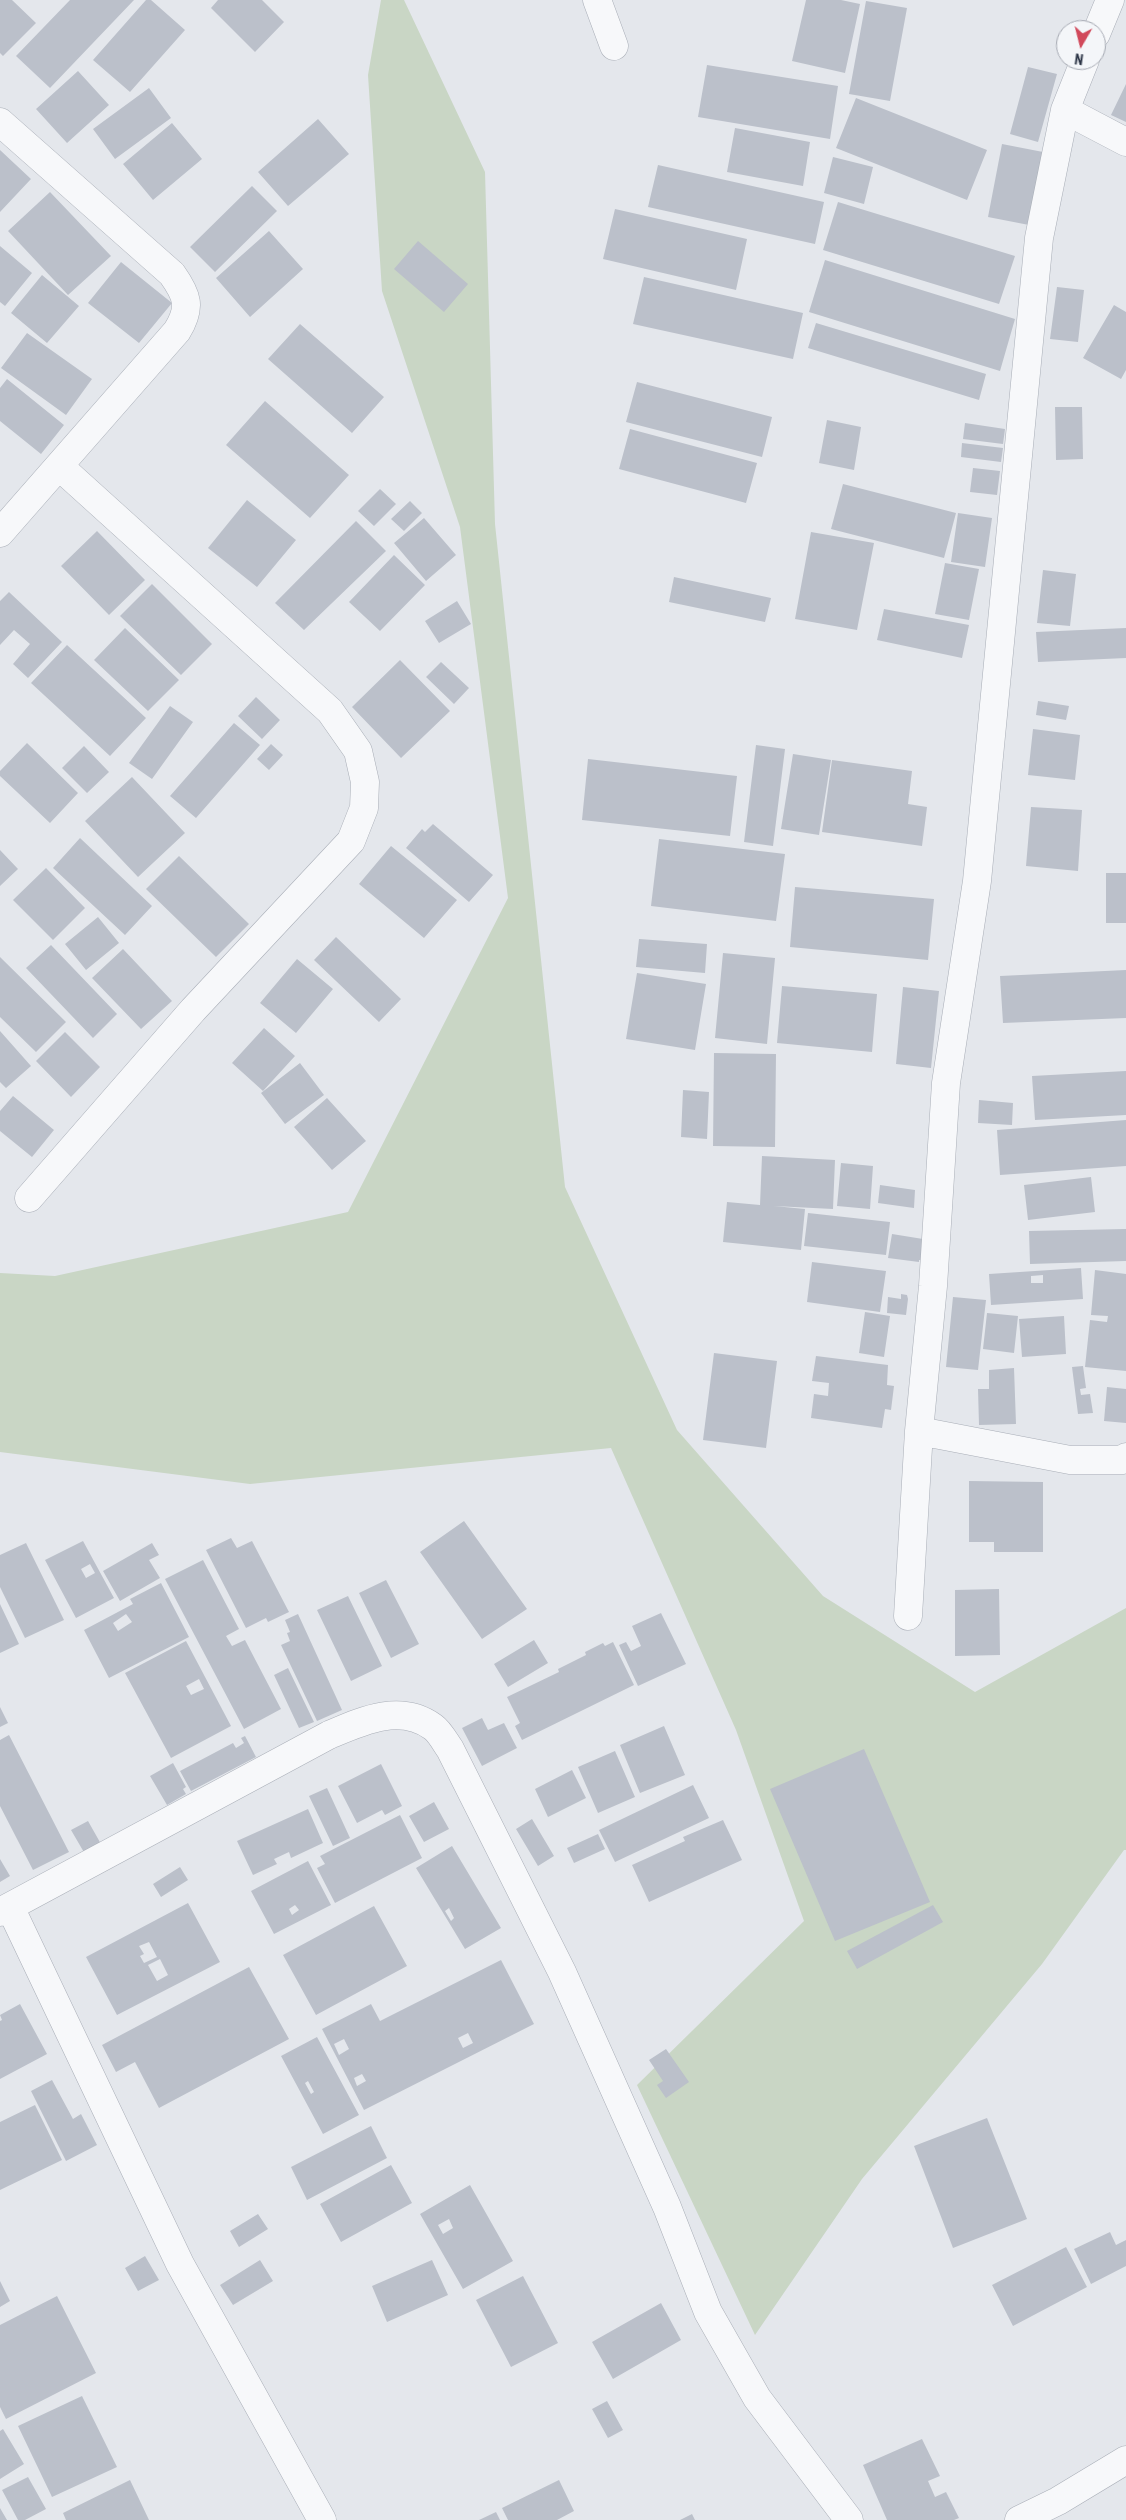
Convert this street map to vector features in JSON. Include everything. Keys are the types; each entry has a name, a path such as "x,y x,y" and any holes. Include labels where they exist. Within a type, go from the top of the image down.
{"street":[{"path":"597,0 614,46"},
{"path":"1102,20 1110,0"},
{"path":"908,1616 919,1431 933,1286 946,1084 977,881 1039,238 1065,110 1081,70"},
{"path":"1065,110 1126,142"},
{"path":"0,122 172,274 185,292 185,312 177,331 160,346 0,534"},
{"path":"29,1198 193,1010 351,841 364,808 365,782 358,751 330,711 59,466"},
{"path":"919,1431 1070,1460 1122,1460 1126,1456"},
{"path":"322,2520 180,2264 5,1909 329,1735 366,1719 389,1715 411,1716 434,1728 450,1749 562,1972 667,2207 708,2312 757,2398 849,2520"},
{"path":"1019,2520 1062,2511 1126,2460"}],"green space":[{"path":"381,0 404,0 485,172 495,524 565,1187 677,1430 823,1596 975,1692 1126,1608 1126,1850 1124,1850 1042,1964 862,2179 755,2335 637,2085 804,1921 736,1730 611,1448 250,1484 0,1452 0,1273 55,1276 348,1212 508,898 460,527 382,291 368,75"}],"building":[{"path":"0,0 12,0 36,23 3,56 0,53"},
{"path":"70,0 134,0 50,88 16,56"},
{"path":"146,0 151,0 185,30 130,92 93,60"},
{"path":"218,0 262,0 284,22 255,52 211,8"},
{"path":"806,0 841,0 860,4 845,73 792,61"},
{"path":"866,1 907,8 890,101 849,94"},
{"path":"707,65 838,86 830,139 698,117"},
{"path":"1028,67 1057,74 1038,142 1010,134"},
{"path":"78,71 109,105 67,143 36,109"},
{"path":"1126,84 1126,122 1111,115"},
{"path":"149,88 171,118 115,159 93,129"},
{"path":"856,98 987,150 967,200 836,148"},
{"path":"318,119 349,154 288,206 258,172"},
{"path":"172,123 202,159 153,200 123,164"},
{"path":"735,128 810,142 803,186 727,172"},
{"path":"1002,144 1043,152 1029,225 988,217"},
{"path":"0,150 31,179 0,212"},
{"path":"833,157 873,167 864,204 824,193"},
{"path":"658,165 824,202 815,244 648,207"},
{"path":"252,186 277,211 215,272 190,247"},
{"path":"50,192 111,256 68,295 8,231"},
{"path":"838,202 1015,256 999,304 823,250"},
{"path":"615,209 747,239 736,290 603,259"},
{"path":"269,231 303,269 250,317 216,278"},
{"path":"418,241 468,284 444,312 394,269"},
{"path":"0,246 32,273 5,306 0,302"},
{"path":"825,260 1015,319 1000,371 809,312"},
{"path":"121,262 172,303 139,343 88,303"},
{"path":"42,275 79,306 47,343 11,313"},
{"path":"644,277 803,313 793,359 633,324"},
{"path":"1057,287 1084,290 1078,342 1050,339"},
{"path":"1114,305 1126,312 1126,370 1121,379 1083,358"},
{"path":"816,323 986,374 979,400 808,348"},
{"path":"300,324 384,397 352,433 268,359"},
{"path":"27,333 92,379 66,415 1,368"},
{"path":"7,379 64,425 41,454 0,421 0,388"},
{"path":"637,382 772,417 762,457 626,422"},
{"path":"265,401 349,475 310,518 226,445"},
{"path":"1055,407 1082,407 1083,459 1056,460"},
{"path":"827,420 861,427 854,470 819,463"},
{"path":"965,423 1005,429 1003,444 963,439"},
{"path":"630,429 757,463 746,503 619,469"},
{"path":"962,443 1003,448 1001,462 961,457"},
{"path":"973,468 1000,471 997,495 970,492"},
{"path":"843,484 956,513 944,558 831,529"},
{"path":"380,489 396,504 374,526 358,511"},
{"path":"247,500 296,540 257,587 208,548"},
{"path":"410,501 422,513 404,531 391,519"},
{"path":"958,513 992,518 985,567 951,562"},
{"path":"424,518 456,555 426,581 394,543"},
{"path":"356,521 386,551 304,630 275,603"},
{"path":"97,531 145,580 109,615 61,566"},
{"path":"811,532 874,543 857,630 795,619"},
{"path":"394,555 425,585 380,631 349,602"},
{"path":"945,563 979,569 969,620 935,614"},
{"path":"1043,570 1076,574 1070,626 1037,623"},
{"path":"674,577 771,598 765,622 669,602"},
{"path":"152,584 212,644 181,675 120,616"},
{"path":"9,592 62,642 28,678 13,664 30,644 14,630 0,645 0,601"},
{"path":"457,601 471,624 439,643 425,621"},
{"path":"884,609 969,625 962,658 877,640"},
{"path":"125,628 179,680 148,711 94,660"},
{"path":"1126,628 1126,658 1038,662 1036,632"},
{"path":"67,645 146,718 110,756 31,683"},
{"path":"400,660 450,711 401,758 352,707"},
{"path":"441,662 469,688 454,704 426,677"},
{"path":"256,697 280,720 262,739 238,716"},
{"path":"1038,701 1069,706 1066,720 1036,715"},
{"path":"170,706 193,722 152,779 129,763"},
{"path":"234,723 260,745 196,818 170,796"},
{"path":"1033,729 1080,735 1075,780 1028,775"},
{"path":"27,743 78,793 50,823 0,776 0,771"},
{"path":"271,744 283,755 269,770 257,759"},
{"path":"756,745 785,749 773,846 744,842"},
{"path":"84,746 109,772 87,793 62,768"},
{"path":"793,754 831,760 819,835 781,829"},
{"path":"588,759 737,776 730,836 582,820"},
{"path":"832,760 912,771 908,804 927,807 922,846 822,832"},
{"path":"132,777 185,833 138,877 85,821"},
{"path":"1031,807 1082,810 1078,871 1026,866"},
{"path":"433,824 493,875 469,902 406,848 422,829 425,832"},
{"path":"80,838 152,906 125,935 53,868"},
{"path":"659,839 785,854 776,921 651,906"},
{"path":"391,846 457,900 424,938 359,884"},
{"path":"0,850 18,869 0,886"},
{"path":"179,856 249,924 216,957 146,889"},
{"path":"46,868 85,908 53,940 13,900"},
{"path":"1106,873 1126,873 1126,923 1106,923"},
{"path":"795,887 934,899 928,960 790,947"},
{"path":"98,917 119,943 86,970 65,944"},
{"path":"336,937 401,999 379,1022 314,960"},
{"path":"639,939 707,944 705,973 636,967"},
{"path":"51,945 117,1014 93,1038 26,968"},
{"path":"123,949 172,1001 141,1029 92,978"},
{"path":"723,953 775,958 767,1044 715,1038"},
{"path":"0,957 66,1022 36,1052 0,1017"},
{"path":"297,959 333,989 296,1033 260,1003"},
{"path":"1126,970 1126,1018 1003,1023 1000,976"},
{"path":"637,973 706,984 695,1050 626,1039"},
{"path":"782,986 877,994 872,1052 777,1043"},
{"path":"903,987 939,991 931,1068 896,1064"},
{"path":"264,1028 295,1056 263,1091 232,1063"},
{"path":"0,1031 31,1066 6,1088 0,1082"},
{"path":"65,1032 100,1067 71,1097 36,1061"},
{"path":"714,1053 776,1054 775,1147 713,1146"},
{"path":"300,1063 324,1095 285,1124 261,1093"},
{"path":"1126,1071 1126,1115 1035,1120 1032,1076"},
{"path":"683,1090 709,1092 707,1139 681,1137"},
{"path":"13,1096 54,1130 32,1157 0,1131 0,1111"},
{"path":"327,1098 366,1141 332,1170 294,1127"},
{"path":"979,1100 1013,1103 1012,1125 978,1123"},
{"path":"1126,1120 1126,1166 1000,1175 997,1130"},
{"path":"762,1156 835,1160 833,1209 774,1206 805,1209 801,1250 723,1242 727,1202 760,1205"},
{"path":"841,1163 873,1166 870,1209 837,1206"},
{"path":"1091,1177 1095,1212 1028,1220 1024,1185"},
{"path":"880,1185 915,1190 914,1208 878,1203"},
{"path":"808,1213 890,1222 886,1255 804,1246"},
{"path":"1126,1229 1126,1261 1030,1264 1029,1231"},
{"path":"892,1234 923,1239 921,1247 926,1248 924,1260 919,1260 919,1262 888,1258"},
{"path":"812,1262 886,1271 880,1312 807,1302"},
{"path":"1081,1268 1083,1299 991,1305 989,1274","holes":["1043,1275 1043,1283 1031,1283 1031,1276"]},
{"path":"1095,1270 1126,1274 1126,1371 1085,1367 1090,1320 1107,1322 1108,1316 1091,1315"},
{"path":"901,1294 907,1295 908,1299 906,1315 887,1313 888,1297 901,1299"},
{"path":"953,1297 986,1300 978,1370 946,1367"},
{"path":"865,1312 890,1316 884,1357 859,1353"},
{"path":"987,1313 1018,1316 1014,1353 983,1349"},
{"path":"1064,1316 1066,1354 1022,1357 1019,1319"},
{"path":"714,1353 777,1361 766,1448 703,1440"},
{"path":"816,1356 888,1365 887,1385 894,1386 891,1410 885,1409 882,1428 811,1418 814,1394 828,1396 829,1383 812,1381"},
{"path":"1083,1366 1086,1388 1080,1389 1081,1395 1090,1394 1093,1413 1078,1414 1072,1367"},
{"path":"1014,1368 1016,1424 979,1425 978,1389 989,1389 989,1370"},
{"path":"1107,1387 1126,1389 1126,1423 1104,1421"},
{"path":"969,1481 1043,1482 1043,1552 994,1552 994,1542 969,1542"},
{"path":"464,1521 527,1609 482,1639 420,1552"},
{"path":"231,1538 237,1548 252,1541 289,1612 268,1622 266,1618 246,1628 206,1550"},
{"path":"83,1541 114,1598 76,1618 45,1560","holes":["90,1564 95,1573 86,1578 81,1569"]},
{"path":"26,1543 64,1620 25,1638 0,1587 0,1555"},
{"path":"152,1543 159,1555 149,1560 160,1578 120,1601 103,1571"},
{"path":"203,1560 239,1629 226,1636 232,1646 245,1640 281,1709 244,1729 165,1579"},
{"path":"386,1580 419,1644 391,1658 359,1593"},
{"path":"161,1583 189,1637 109,1678 84,1630 133,1604 130,1599","holes":["126,1614 132,1622 118,1631 113,1623"]},
{"path":"999,1589 1000,1655 955,1656 955,1590"},
{"path":"348,1596 382,1666 351,1681 317,1610"},
{"path":"0,1604 19,1644 0,1653"},
{"path":"661,1613 686,1664 638,1686 619,1645 626,1642 631,1651 641,1646 632,1626"},
{"path":"298,1614 342,1710 317,1721 281,1645 290,1641 287,1633 290,1632 285,1620"},
{"path":"534,1640 548,1663 508,1687 494,1664"},
{"path":"186,1641 231,1726 171,1758 125,1673","holes":["199,1679 204,1689 191,1695 186,1686"]},
{"path":"613,1642 634,1685 522,1740 515,1726 520,1723 507,1697 559,1672 558,1669 586,1655 585,1652 603,1643 605,1646"},
{"path":"288,1668 314,1722 299,1728 274,1675"},
{"path":"0,1707 8,1723 0,1727"},
{"path":"482,1718 488,1730 504,1723 517,1748 482,1766 462,1728"},
{"path":"664,1726 685,1775 640,1793 620,1745"},
{"path":"9,1735 69,1852 33,1870 0,1806 0,1740"},
{"path":"245,1736 256,1757 191,1791 180,1771 233,1743 236,1748 244,1743 241,1738"},
{"path":"864,1749 930,1902 835,1941 770,1789"},
{"path":"615,1751 635,1797 598,1813 578,1767"},
{"path":"173,1763 186,1787 183,1789 186,1794 167,1805 150,1776"},
{"path":"381,1764 402,1806 385,1815 382,1810 357,1823 338,1786"},
{"path":"572,1770 586,1798 548,1817 535,1789"},
{"path":"693,1785 709,1818 615,1862 599,1830"},
{"path":"327,1788 350,1838 333,1846 309,1796"},
{"path":"434,1802 449,1829 424,1842 409,1816"},
{"path":"308,1809 323,1843 291,1858 289,1852 274,1859 277,1864 253,1875 237,1841"},
{"path":"400,1815 422,1858 335,1903 317,1868 325,1864 320,1856"},
{"path":"532,1819 554,1856 538,1866 516,1829"},
{"path":"723,1820 742,1860 649,1902 632,1865 685,1841 683,1837"},
{"path":"88,1821 101,1844 85,1854 71,1830"},
{"path":"598,1834 605,1849 574,1863 567,1848"},
{"path":"452,1846 501,1928 465,1949 416,1868","holes":["449,1908 454,1918 451,1921 445,1911"]},
{"path":"0,1859 10,1876 0,1882"},
{"path":"308,1861 331,1905 274,1934 251,1891","holes":["295,1905 299,1910 292,1915 289,1909"]},
{"path":"180,1867 188,1880 161,1897 153,1884"},
{"path":"188,1903 220,1962 117,2015 86,1957","holes":["149,1942 157,1957 144,1963 140,1956 144,1954 139,1946","160,1959 168,1975 157,1981 148,1965"]},
{"path":"933,1905 943,1922 857,1969 847,1951"},
{"path":"374,1906 407,1966 316,2015 283,1955"},
{"path":"501,1960 534,2024 364,2110 322,2029 371,2004 380,2021","holes":["468,2033 473,2043 463,2048 458,2038","344,2039 349,2049 339,2055 334,2044","362,2074 366,2081 357,2086 354,2078"]},
{"path":"249,1967 289,2039 159,2108 135,2062 116,2072 102,2045"},
{"path":"20,2004 47,2054 0,2079 0,2021 2,2020 0,2015"},
{"path":"317,2037 359,2115 323,2134 281,2056","holes":["308,2081 314,2092 311,2094 305,2083"]},
{"path":"666,2049 689,2082 666,2098 657,2085 663,2081 649,2060"},
{"path":"52,2080 73,2119 81,2114 97,2145 66,2161 31,2091"},
{"path":"35,2105 62,2160 0,2190 0,2122"},
{"path":"987,2118 1027,2219 953,2248 914,2146"},
{"path":"371,2126 387,2158 307,2200 291,2167"},
{"path":"391,2165 412,2203 341,2242 320,2204"},
{"path":"470,2185 513,2261 463,2289 420,2214","holes":["449,2219 453,2228 443,2234 438,2225"]},
{"path":"258,2214 268,2229 239,2247 230,2231"},
{"path":"1110,2232 1116,2245 1126,2240 1126,2266 1091,2284 1074,2249"},
{"path":"1066,2247 1087,2287 1013,2326 992,2285"},
{"path":"145,2256 159,2280 138,2291 125,2268"},
{"path":"260,2260 273,2281 233,2305 220,2285"},
{"path":"432,2260 448,2295 387,2322 372,2286"},
{"path":"523,2276 558,2343 511,2367 476,2300"},
{"path":"0,2281 10,2301 0,2307"},
{"path":"57,2296 96,2373 6,2419 0,2407 0,2325"},
{"path":"661,2303 681,2340 613,2379 592,2342"},
{"path":"82,2396 117,2467 52,2497 18,2426"},
{"path":"607,2401 623,2430 608,2438 592,2409"},
{"path":"3,2429 24,2464 0,2479 0,2431"},
{"path":"922,2439 940,2476 928,2481 935,2497 946,2492 959,2518 954,2520 887,2520 863,2465"},
{"path":"28,2477 46,2509 25,2520 18,2520 2,2490"},
{"path":"130,2480 149,2520 66,2520 63,2513"},
{"path":"559,2480 574,2511 557,2520 508,2520 502,2508"},
{"path":"0,2508 7,2520 0,2520"},
{"path":"496,2512 500,2520 479,2520"},
{"path":"692,2514 695,2520 680,2520"}]}
